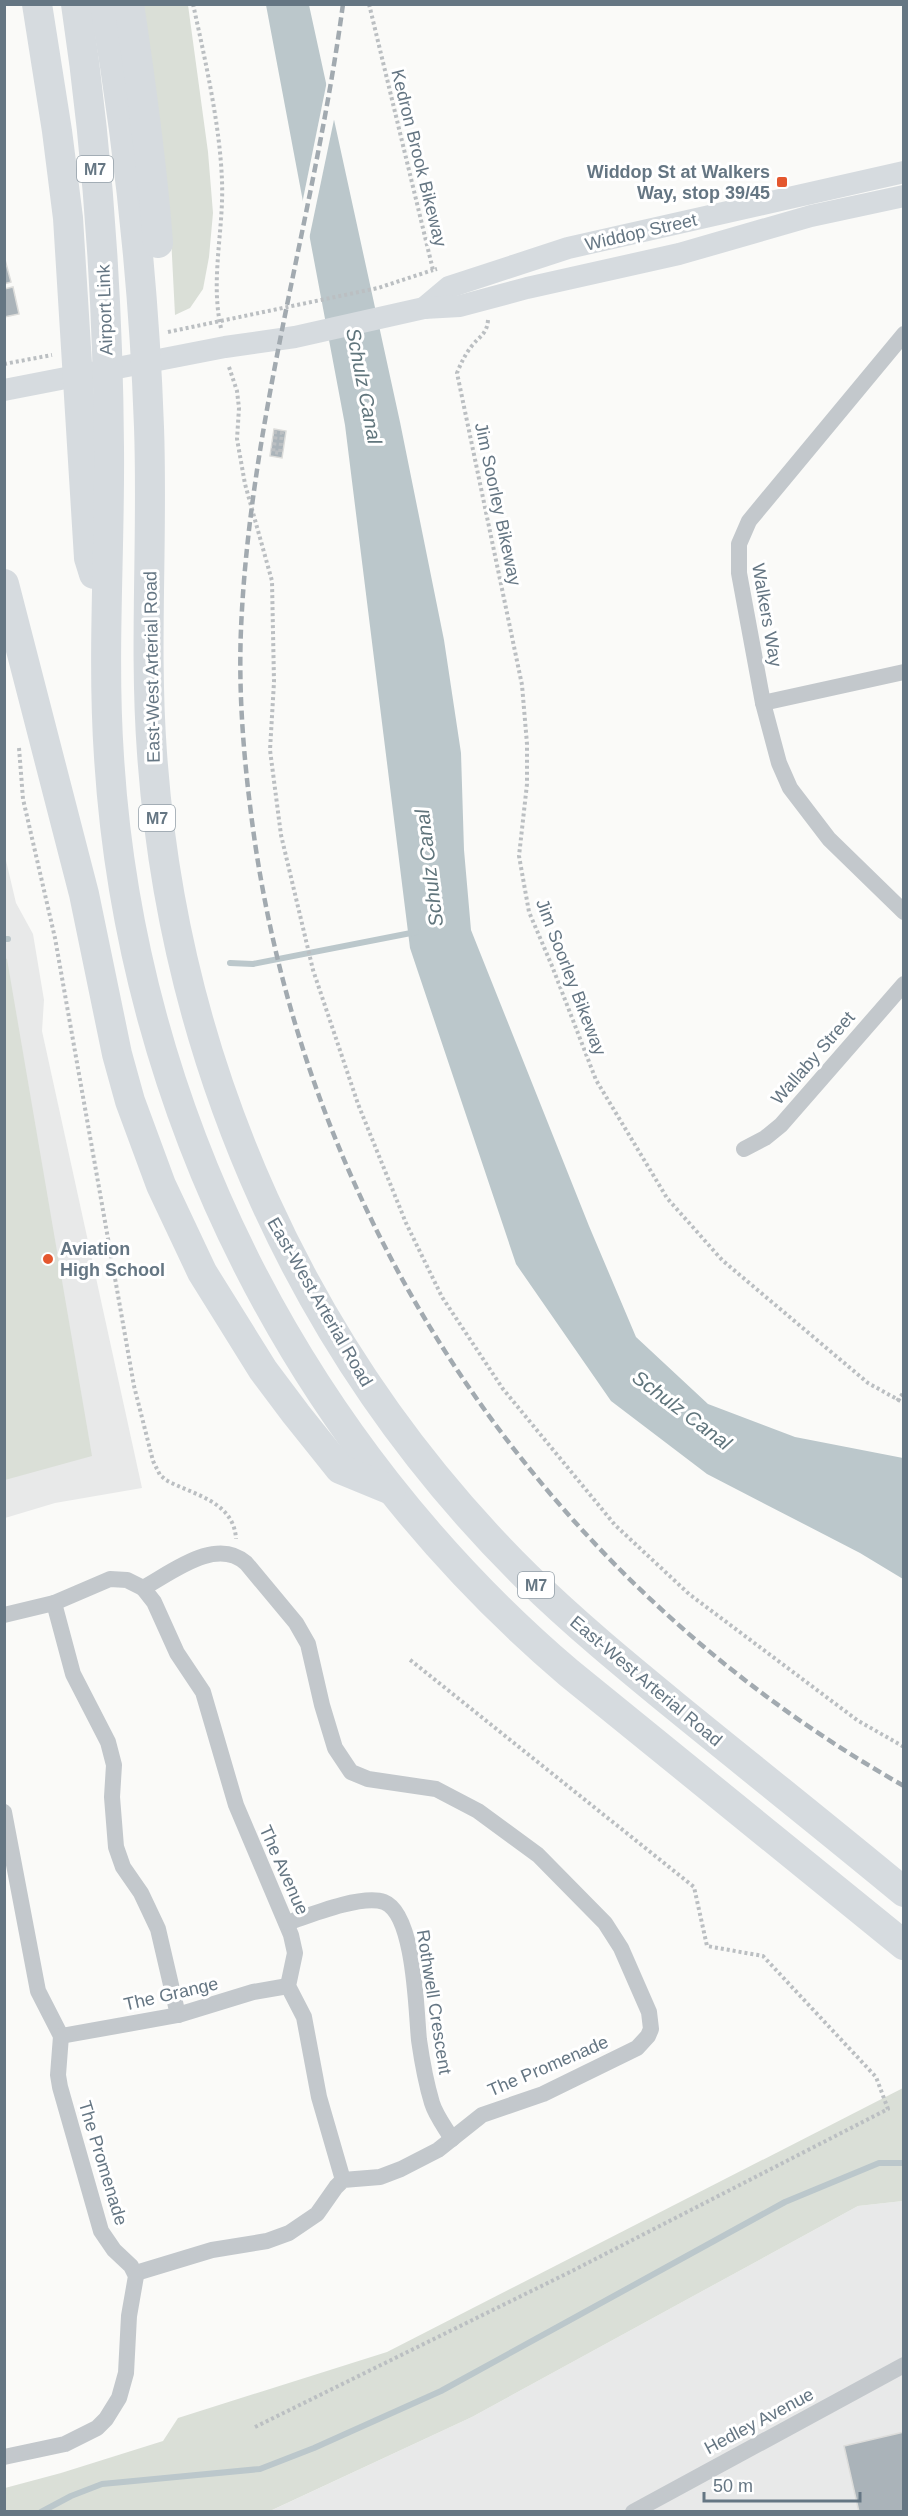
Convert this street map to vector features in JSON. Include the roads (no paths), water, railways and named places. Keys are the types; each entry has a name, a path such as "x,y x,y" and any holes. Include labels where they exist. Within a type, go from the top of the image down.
{"highway":[{"path":"37,4 64,189 89,558 108,617"},
{"name":"Airport Link","path":"76,4 98,198 107,335 108,617"},
{"name":"Airport Link","path":"105,4 154,326"},
{"path":"129,4 154,195 154,326"},
{"name":"East-West Arterial Road","path":"154,326 156,391 149,425 149,709 157,814 179,950 204,1045 238,1141 261,1196 288,1252 349,1359 414,1449 489,1538 585,1631 903,1892"},
{"path":"4,584 84,894 120,1066 130,1101 161,1185 202,1272 263,1370 296,1414 340,1469 394,1491"},
{"name":"M7","path":"108,617 106,688 109,757 118,851 137,958 174,1091 206,1176 235,1242 264,1298 338,1419 456,1566 530,1639 903,1945"}],"street":[{"name":"Widdop Street","path":"424,308 449,287 568,248 903,172"},
{"name":"Widdop Street","path":"4,390 225,347 320,332 424,308 460,306 527,288 679,254 811,216 903,196"},
{"name":"Walkers Way","path":"903,334 762,504 743,531 739,544 739,573 763,703 777,754 790,788 829,839 903,912"},
{"path":"763,703 903,672"},
{"name":"Wallaby Street","path":"744,1149 765,1138 781,1125 903,984"},
{"name":"The Promenade","path":"143,1588 209,1554 224,1552 236,1555 246,1563 296,1623 309,1644 322,1705 335,1748 346,1767 368,1779 436,1789 478,1811 518,1838 605,1923 621,1948 647,2005 651,2029 637,2048 543,2094 494,2109 420,2160 390,2174 344,2180"},
{"path":"4,1615 54,1603 110,1579 127,1580 143,1588"},
{"name":"The Avenue","path":"143,1588 154,1602 177,1653 203,1692 236,1805 287,1923 295,1953 288,1986"},
{"path":"54,1603 70,1668 108,1742 114,1765 111,1797 116,1847 123,1867 141,1893 158,1929 178,2015"},
{"path":"4,1812 38,1991 61,2036"},
{"name":"Rothwell Crescent","path":"287,1923 372,1900 384,1902 398,1914 413,1967 421,2051 432,2103 452,2139"},
{"path":"4,2457 78,2439 97,2428 113,2410 126,2373 129,2316 136,2273 212,2250 267,2241 289,2233 317,2214 325,2206 336,2187 344,2180 319,2097 304,2017 288,1986"},
{"name":"The Grange","path":"61,2036 178,2015 253,1992 288,1986"},
{"name":"The Promenade","path":"61,2036 58,2075 60,2087 97,2221 107,2241 136,2273"},
{"name":"Hedley Avenue","path":"633,2511 903,2365"}],"water":[{"name":"Schulz Canal","path":"266,5 309,5 400,422 444,640 461,753 464,850 471,930 589,1226 636,1337 708,1404 795,1437 903,1458 903,1579 860,1553 707,1474 611,1401 516,1264 410,948 345,425"}],"waterway":[{"name":"Schulz Canal","path":"230,963 253,964 416,932"},
{"path":"41,2512 71,2496 102,2484 260,2469 314,2448 441,2391 785,2202 879,2163 904,2163"}],"railway":[{"path":"343,4 317,160 270,393 257,471 247,550 241,629 241,709 251,817 285,990 332,1130 394,1264 470,1390 560,1506 663,1611 778,1705 904,1786"}],"place":[{"name":"Widdop St at Walkers Way, stop 39/45","path":"782,182"},
{"name":"Aviation High School","path":"48,1259"}]}
